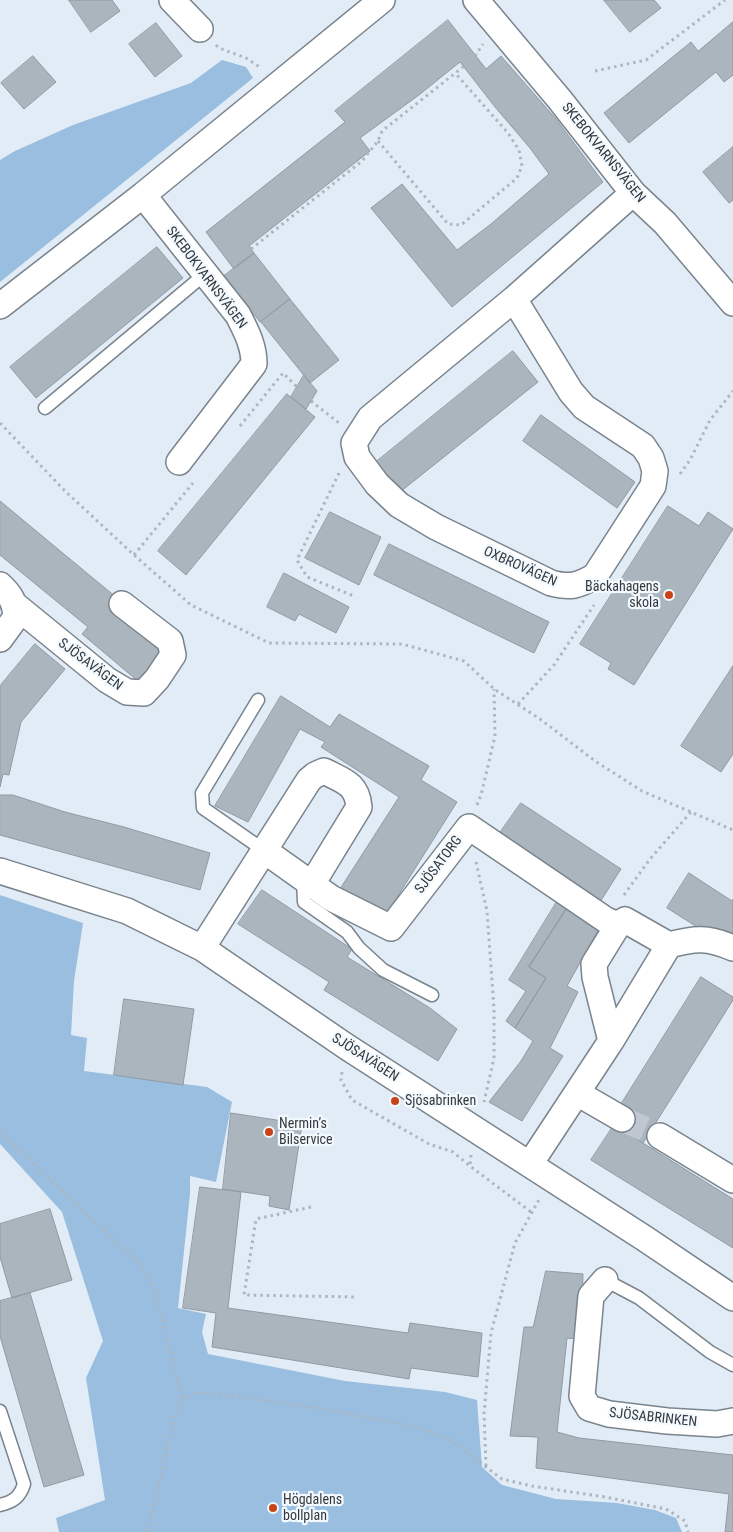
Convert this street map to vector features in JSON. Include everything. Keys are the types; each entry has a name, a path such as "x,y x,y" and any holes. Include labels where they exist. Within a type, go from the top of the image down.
{"street":[{"path":"172,0 200,28"},
{"path":"0,306 143,195 382,0"},
{"name":"SKEBOKVARNSVÄGEN","path":"476,0 560,100 632,193 665,223 733,303"},
{"path":"354,443 370,418 514,300 632,193"},
{"name":"SKEBOKVARNSVÄGEN","path":"143,195 238,315 249,336 254,351 254,364 179,462"},
{"name":"OXBROVÄGEN","path":"354,443 357,457 377,484 399,505 436,527 551,583 566,587 573,586 595,576 653,486 655,472 652,458 643,446 584,407 571,392 514,300"},
{"name":"SJÖSAVÄGEN","path":"0,585 9,594 15,605 108,680 127,692 144,693 157,679 173,655 170,641 122,604"},
{"path":"0,639 16,617 15,605"},
{"path":"202,948 315,774 324,771 352,786 358,795 358,807 308,881"},
{"name":"SJÖSATORG","path":"265,851 331,898 391,928 469,826 612,922 625,920 669,945"},
{"name":"SJÖSAVÄGEN","path":"0,871 127,911 202,948 347,1046 733,1298"},
{"path":"612,922 594,964 595,977 612,1041"},
{"path":"530,1164 612,1041 669,945 695,939 719,942 733,948"},
{"path":"577,1093 622,1119"},
{"path":"660,1136 733,1180"},
{"name":"SJÖSABRINKEN","path":"605,1280 591,1296 582,1396 589,1408 609,1414 667,1421 717,1424 733,1421"}],"lane":[{"path":"45,408 205,274"},
{"path":"258,700 202,793 203,808 265,851"},
{"path":"308,881 304,902 347,932 359,948 383,970 432,995"},
{"path":"605,1280 639,1298 710,1352 733,1365"},
{"path":"0,1411 24,1484 21,1493 11,1502 0,1505"}],"path":[{"path":"595,71 646,60 725,0"},
{"path":"200,28 219,48 246,58 263,69"},
{"path":"251,249 362,161 378,141 382,130 463,67"},
{"path":"378,141 448,224 461,225 516,178 522,166 519,150 508,133 456,74"},
{"path":"311,401 349,431 354,443 297,560 307,577 354,596"},
{"path":"0,423 65,491 134,555 192,605 269,643 402,644 464,661 494,689 540,719 595,762 642,791 733,830"},
{"path":"484,1102 494,1058 494,1009 487,911 469,826 481,795 495,736 494,689"},
{"path":"612,922 650,860 691,812"},
{"path":"347,1046 341,1080 352,1100 429,1144 453,1152 531,1212"},
{"path":"0,1132 145,1269 156,1295 183,1400"},
{"path":"470,1166 472,1149"},
{"path":"486,1466 484,1414 491,1332 515,1242 552,1179"},
{"path":"311,1207 256,1219 244,1295 357,1297"},
{"path":"148,1532 174,1417 183,1400 197,1392 241,1397 418,1427 448,1439 502,1479 666,1509 684,1521 688,1532"},
{"path":"69,1532 74,1532"}],"shaded area":[{"path":"222,60 246,67 253,78 0,282 0,160 15,151 73,125 191,83"},
{"path":"0,895 83,923 74,981 71,1035 87,1038 84,1071 207,1087 232,1102 216,1182 190,1176 190,1194 178,1308 206,1314 202,1332 208,1354 345,1381 445,1392 477,1400 482,1467 502,1485 556,1499 617,1503 655,1510 676,1518 682,1532 59,1532 56,1518 105,1500 86,1378 103,1341 62,1212 0,1144"}],"building":[{"path":"69,0 112,0 120,11 91,32"},
{"path":"604,0 654,0 661,8 630,32"},
{"path":"448,20 486,69 501,56 556,119 603,182 452,307 371,208 402,184 457,250 491,224 549,174 460,62 360,138 370,151 249,246 254,253 234,269 206,232 345,122 335,111"},
{"path":"733,22 733,75 724,82 716,72 629,143 604,113 691,42 698,51"},
{"path":"156,23 182,56 155,77 129,44"},
{"path":"33,56 56,82 24,109 1,83"},
{"path":"733,147 733,200 729,203 703,172"},
{"path":"157,247 183,278 36,398 10,367"},
{"path":"254,253 290,299 260,322 224,276"},
{"path":"290,299 339,360 310,383 261,322"},
{"path":"513,351 538,382 400,492 376,462"},
{"path":"304,375 317,391 306,409 291,397"},
{"path":"287,394 315,417 186,575 158,551"},
{"path":"541,415 635,482 617,508 523,441"},
{"path":"0,501 117,598 110,605 164,654 139,682 82,634 88,627 0,555"},
{"path":"668,506 699,526 708,512 733,529 634,685 608,669 611,663 580,644"},
{"path":"330,512 381,537 359,585 305,558"},
{"path":"389,544 549,622 534,653 374,575"},
{"path":"284,573 349,607 336,633 299,614 295,621 267,607"},
{"path":"35,644 65,669 21,722 9,775 3,774 0,787 0,686"},
{"path":"733,666 733,754 721,772 681,746"},
{"path":"281,696 330,727 339,714 429,766 421,780 457,802 387,913 340,889 399,797 321,747 325,742 300,729 248,822 215,806"},
{"path":"0,795 13,795 65,812 124,827 210,853 200,890 0,835"},
{"path":"521,803 621,869 600,902 497,837"},
{"path":"689,873 732,901 733,899 733,938 718,928 713,937 667,908"},
{"path":"262,890 352,949 347,957 430,1008 457,1029 438,1061 324,990 329,982 238,924"},
{"path":"558,900 567,908 529,967 546,978 515,1028 506,1021 526,991 509,980"},
{"path":"567,908 600,927 567,986 578,992 550,1048 563,1056 522,1121 489,1102 521,1061 533,1041 515,1028 546,978 529,967"},
{"path":"701,977 733,997 733,1000 643,1143 621,1129 618,1109"},
{"path":"124,999 194,1009 183,1085 114,1075"},
{"path":"231,1113 302,1124 289,1210 269,1206 270,1196 223,1189"},
{"path":"614,1125 733,1199 733,1248 591,1160"},
{"path":"200,1187 241,1192 228,1308 408,1333 410,1323 482,1333 478,1377 411,1368 409,1379 212,1347 216,1313 183,1308"},
{"path":"50,1209 72,1280 12,1298 0,1257 0,1224"},
{"path":"546,1271 583,1274 582,1303 577,1339 567,1338 557,1432 579,1438 733,1455 733,1532 725,1532 729,1494 536,1468 538,1437 510,1436 524,1327 533,1327"},
{"path":"30,1293 84,1475 44,1487 0,1336 0,1301"}],"tunnel":[{"path":"622,1119 660,1136"}],"place":[{"name":"Bäckahagens skola","path":"669,595"},
{"name":"Sjösabrinken","path":"395,1101"},
{"name":"Nermin’s Bilservice","path":"269,1132"},
{"name":"Högdalens bollplan","path":"273,1508"}]}
